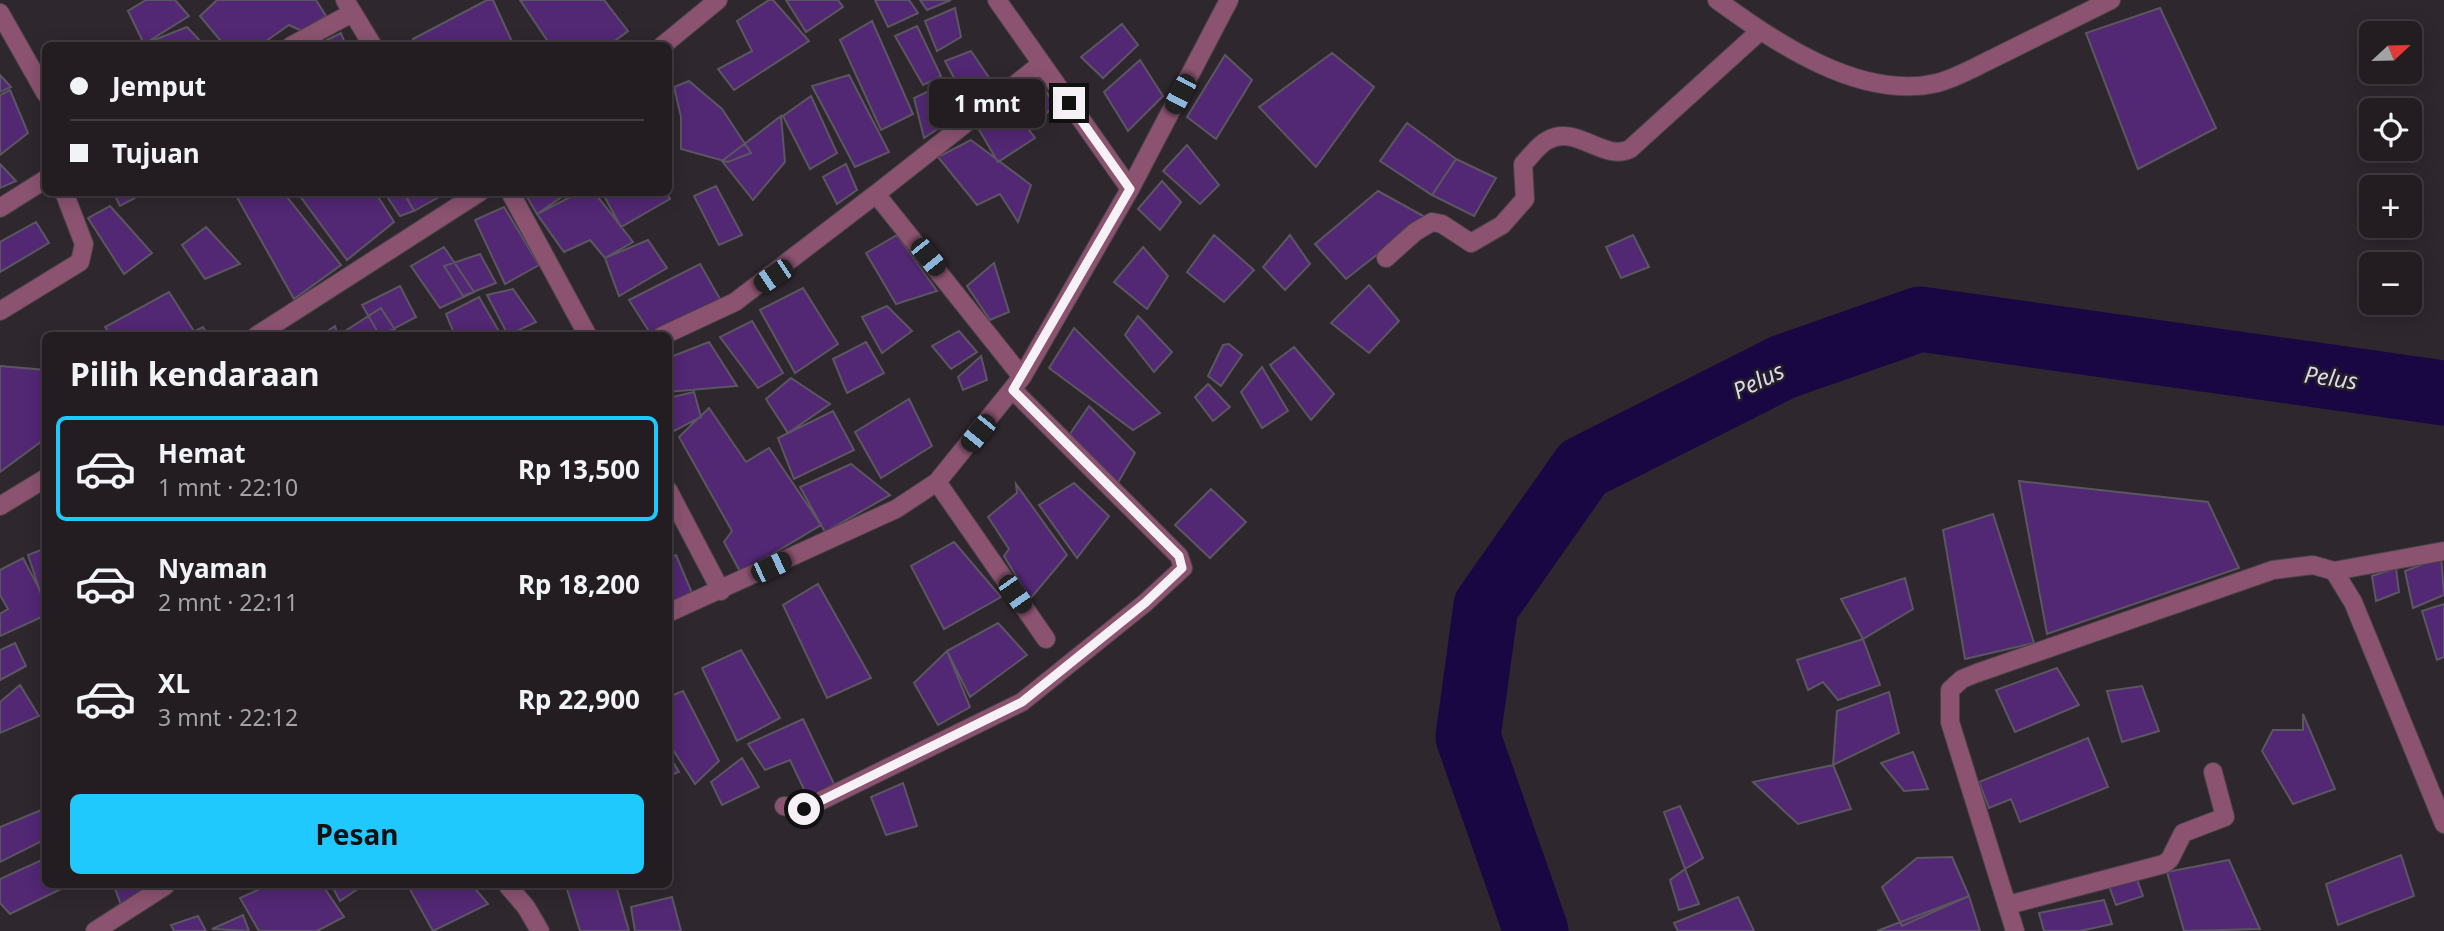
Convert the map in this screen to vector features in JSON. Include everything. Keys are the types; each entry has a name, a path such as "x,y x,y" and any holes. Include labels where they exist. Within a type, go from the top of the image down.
{"street":[{"path":"667,42 718,0"},
{"path":"997,0 1130,189"},
{"path":"672,611 718,584 896,509 937,482 1016,377 1130,189 1229,0"},
{"path":"1717,0 1760,31 1819,65 1860,79 1906,86 1937,83 2111,0"},
{"path":"297,42 348,7 370,42"},
{"path":"0,13 42,87"},
{"path":"1387,258 1415,232 1432,222 1442,224 1471,243 1502,225 1525,199 1523,164 1551,138 1572,136 1613,150 1623,152 1630,149 1760,31"},
{"path":"671,332 735,302 1041,64"},
{"path":"0,208 42,182"},
{"path":"784,806 804,809 1022,702 1145,603 1182,568 1179,556 1016,377 996,342 876,194"},
{"path":"0,311 80,262 84,244 66,196"},
{"path":"264,332 471,196"},
{"path":"512,196 586,332"},
{"path":"0,506 42,480"},
{"path":"937,482 1046,639"},
{"path":"672,498 718,584"},
{"path":"2015,931 1950,722 1950,690 1962,679 2273,570 2313,565 2334,571 2444,551"},
{"path":"2334,571 2353,602 2443,821"},
{"path":"2008,905 2164,864 2170,859 2183,833 2225,817 2213,772"},
{"path":"95,931 162,888"},
{"path":"510,888 526,907 540,931"}],"building":[{"path":"146,0 175,0 189,16 143,42 128,11"},
{"path":"217,0 316,0 326,16 302,31 289,25 265,42 222,42 200,16"},
{"path":"487,0 493,0 512,42 415,42 413,39"},
{"path":"520,0 604,0 628,31 613,42 548,42"},
{"path":"773,0 809,41 734,90 718,69 752,51 737,21"},
{"path":"786,0 838,0 843,7 806,32"},
{"path":"875,0 909,0 918,13 888,27"},
{"path":"920,0 951,0 927,10"},
{"path":"955,8 961,37 937,51 925,21"},
{"path":"2160,8 2216,128 2138,169 2086,33"},
{"path":"872,21 913,114 881,130 840,40"},
{"path":"1122,24 1138,45 1103,78 1081,57"},
{"path":"917,26 941,76 923,85 895,36"},
{"path":"187,27 201,42 149,42"},
{"path":"341,33 344,42 323,42"},
{"path":"971,51 996,88 968,104 945,61"},
{"path":"1332,53 1374,87 1316,167 1259,107"},
{"path":"1225,55 1252,80 1216,139 1187,117"},
{"path":"1140,60 1163,96 1128,131 1104,92"},
{"path":"0,75 11,87 0,92"},
{"path":"849,75 889,152 855,167 812,86"},
{"path":"1039,79 1055,106 1030,127 1013,99"},
{"path":"689,81 722,109 751,153 728,162 681,149 681,117 674,87"},
{"path":"944,84 965,111 924,138 914,98"},
{"path":"10,90 28,133 0,155 0,95"},
{"path":"811,96 837,153 810,169 783,116"},
{"path":"1009,103 1035,138 998,162 978,128"},
{"path":"781,116 785,162 753,200 722,161"},
{"path":"1407,123 1456,159 1432,195 1380,161"},
{"path":"971,140 1031,185 1018,222 1000,194 977,205 938,157"},
{"path":"1187,145 1219,185 1200,204 1163,171"},
{"path":"1456,159 1496,178 1474,216 1432,195"},
{"path":"0,164 16,181 0,188"},
{"path":"846,164 857,190 837,204 823,177"},
{"path":"1162,181 1181,202 1160,230 1138,209"},
{"path":"716,186 742,235 719,245 694,196"},
{"path":"1378,191 1425,217 1346,279 1315,244"},
{"path":"115,196 139,196 120,206"},
{"path":"236,196 286,196 341,265 294,299"},
{"path":"300,196 378,196 394,222 347,260"},
{"path":"387,196 405,196 414,211 400,216"},
{"path":"406,196 441,196 414,211"},
{"path":"526,196 563,196 537,214"},
{"path":"572,196 597,196 633,242 605,258 590,240 564,252 537,214"},
{"path":"604,196 668,196 670,199 621,227"},
{"path":"110,206 152,253 124,274 88,218"},
{"path":"504,207 539,265 505,284 475,220"},
{"path":"36,222 49,243 0,272 0,242"},
{"path":"206,227 240,264 205,279 182,245"},
{"path":"897,235 937,291 896,304 866,253"},
{"path":"1214,235 1254,270 1224,302 1187,272"},
{"path":"1290,235 1310,264 1285,290 1263,267"},
{"path":"1633,235 1649,267 1621,278 1606,247"},
{"path":"648,240 667,268 619,296 605,258"},
{"path":"444,247 474,292 440,308 411,266"},
{"path":"1143,247 1168,276 1147,309 1114,282"},
{"path":"480,254 496,283 463,296 444,266"},
{"path":"994,263 1009,312 990,320 967,286"},
{"path":"700,264 724,306 669,332 649,332 629,300"},
{"path":"1369,285 1399,321 1369,353 1331,323"},
{"path":"400,286 416,317 388,332 378,332 362,305"},
{"path":"803,288 838,344 795,373 760,310"},
{"path":"513,289 536,322 514,332 506,332 487,295"},
{"path":"169,292 194,332 109,332 105,327"},
{"path":"479,297 499,332 453,332 446,314"},
{"path":"887,306 912,331 882,353 862,317"},
{"path":"381,308 396,332 344,332"},
{"path":"1138,316 1172,352 1154,372 1125,335"},
{"path":"752,321 783,373 758,388 720,337"},
{"path":"335,326 337,332 326,332"},
{"path":"203,327 206,332 193,332"},
{"path":"1074,328 1160,413 1133,430 1049,368"},
{"path":"959,331 977,352 951,369 932,346"},
{"path":"709,342 737,386 672,392 672,356"},
{"path":"866,342 884,373 847,393 833,359"},
{"path":"1229,344 1242,355 1221,386 1208,376 1223,345"},
{"path":"1294,347 1334,394 1311,420 1270,365"},
{"path":"981,356 987,380 963,390 958,377"},
{"path":"0,366 42,370 42,441 0,472"},
{"path":"1262,367 1288,411 1262,428 1241,392"},
{"path":"791,378 830,404 788,433 766,399"},
{"path":"1208,384 1230,407 1213,421 1195,397"},
{"path":"694,392 701,417 672,432 672,397"},
{"path":"909,399 932,446 881,478 855,432"},
{"path":"1089,406 1135,453 1115,488 1070,434"},
{"path":"709,408 746,462 769,448 821,525 741,573 724,542 732,531 679,437"},
{"path":"833,411 854,450 794,479 778,438"},
{"path":"851,464 890,495 825,532 800,487"},
{"path":"2019,481 2208,502 2239,568 2047,634"},
{"path":"1074,483 1109,516 1077,558 1039,505"},
{"path":"1016,484 1067,555 1030,599 1004,556 1009,549 988,517 1017,493"},
{"path":"1211,489 1246,522 1210,558 1175,525"},
{"path":"1993,514 2034,643 1965,659 1943,530"},
{"path":"954,542 1001,597 944,629 911,566"},
{"path":"42,550 41,594 28,555"},
{"path":"676,555 692,593 672,601 672,557"},
{"path":"2441,557 2444,595 2413,608 2405,571"},
{"path":"23,558 42,594 42,617 0,636 0,614 8,609 0,595 0,570"},
{"path":"2396,568 2399,592 2376,601 2372,576"},
{"path":"1905,578 1913,609 1863,639 1841,599"},
{"path":"818,584 871,678 827,698 783,605"},
{"path":"2444,604 2444,657 2437,660 2422,611"},
{"path":"998,623 1027,655 970,697 947,651"},
{"path":"1863,639 1880,685 1838,700 1823,682 1808,690 1797,660"},
{"path":"15,643 26,666 0,680 0,650"},
{"path":"741,650 780,718 737,741 702,668"},
{"path":"947,651 970,707 938,725 914,683"},
{"path":"2057,668 2079,705 2015,732 1996,690"},
{"path":"20,685 39,716 0,733 0,702"},
{"path":"2142,686 2159,731 2122,742 2107,691"},
{"path":"683,691 719,761 695,784 672,748 672,695"},
{"path":"1889,692 1899,733 1833,765 1837,711"},
{"path":"2303,714 2335,789 2293,804 2262,751 2273,730 2303,730"},
{"path":"803,719 835,786 808,798 790,760 765,770 748,744"},
{"path":"2088,738 2108,787 2020,822 2011,799 1989,808 1979,782"},
{"path":"1913,752 1928,789 1904,791 1881,763"},
{"path":"742,758 759,787 722,805 711,782"},
{"path":"672,761 679,772 672,775"},
{"path":"1833,765 1851,809 1798,824 1753,782"},
{"path":"903,783 917,826 886,835 871,797"},
{"path":"1680,806 1703,858 1685,869 1664,812"},
{"path":"42,810 42,841 0,862 0,827"},
{"path":"2401,855 2414,896 2338,925 2326,884"},
{"path":"1952,857 1969,896 1902,926 1882,887 1917,858"},
{"path":"42,860 42,888 63,888 10,914 0,903 0,879"},
{"path":"2229,860 2260,929 2184,931 2167,872"},
{"path":"1685,869 1699,904 1679,910 1670,880"},
{"path":"2135,874 2143,896 2116,905 2108,883"},
{"path":"115,888 150,888 121,905"},
{"path":"262,888 324,888 344,917 317,931 259,931 240,898"},
{"path":"333,888 359,888 340,901"},
{"path":"409,888 475,888 488,904 433,931"},
{"path":"567,888 617,888 629,931 580,931"},
{"path":"1969,896 1980,931 1877,931"},
{"path":"672,897 681,931 635,931 631,907"},
{"path":"1738,897 1754,931 1678,931 1674,923"},
{"path":"2104,900 2112,924 2080,931 2044,931 2039,913"},
{"path":"243,915 249,931 212,929"},
{"path":"198,916 206,931 174,931 171,925"}],"waterway":[{"name":"Pelus","path":"1536,931 1468,737 1486,606 1583,468 1783,367 1920,319 2444,393"}],"route":[{"path":"804,809 1022,702 1145,603 1182,568 1179,556 1013,390 1130,189 1069,103"}]}
